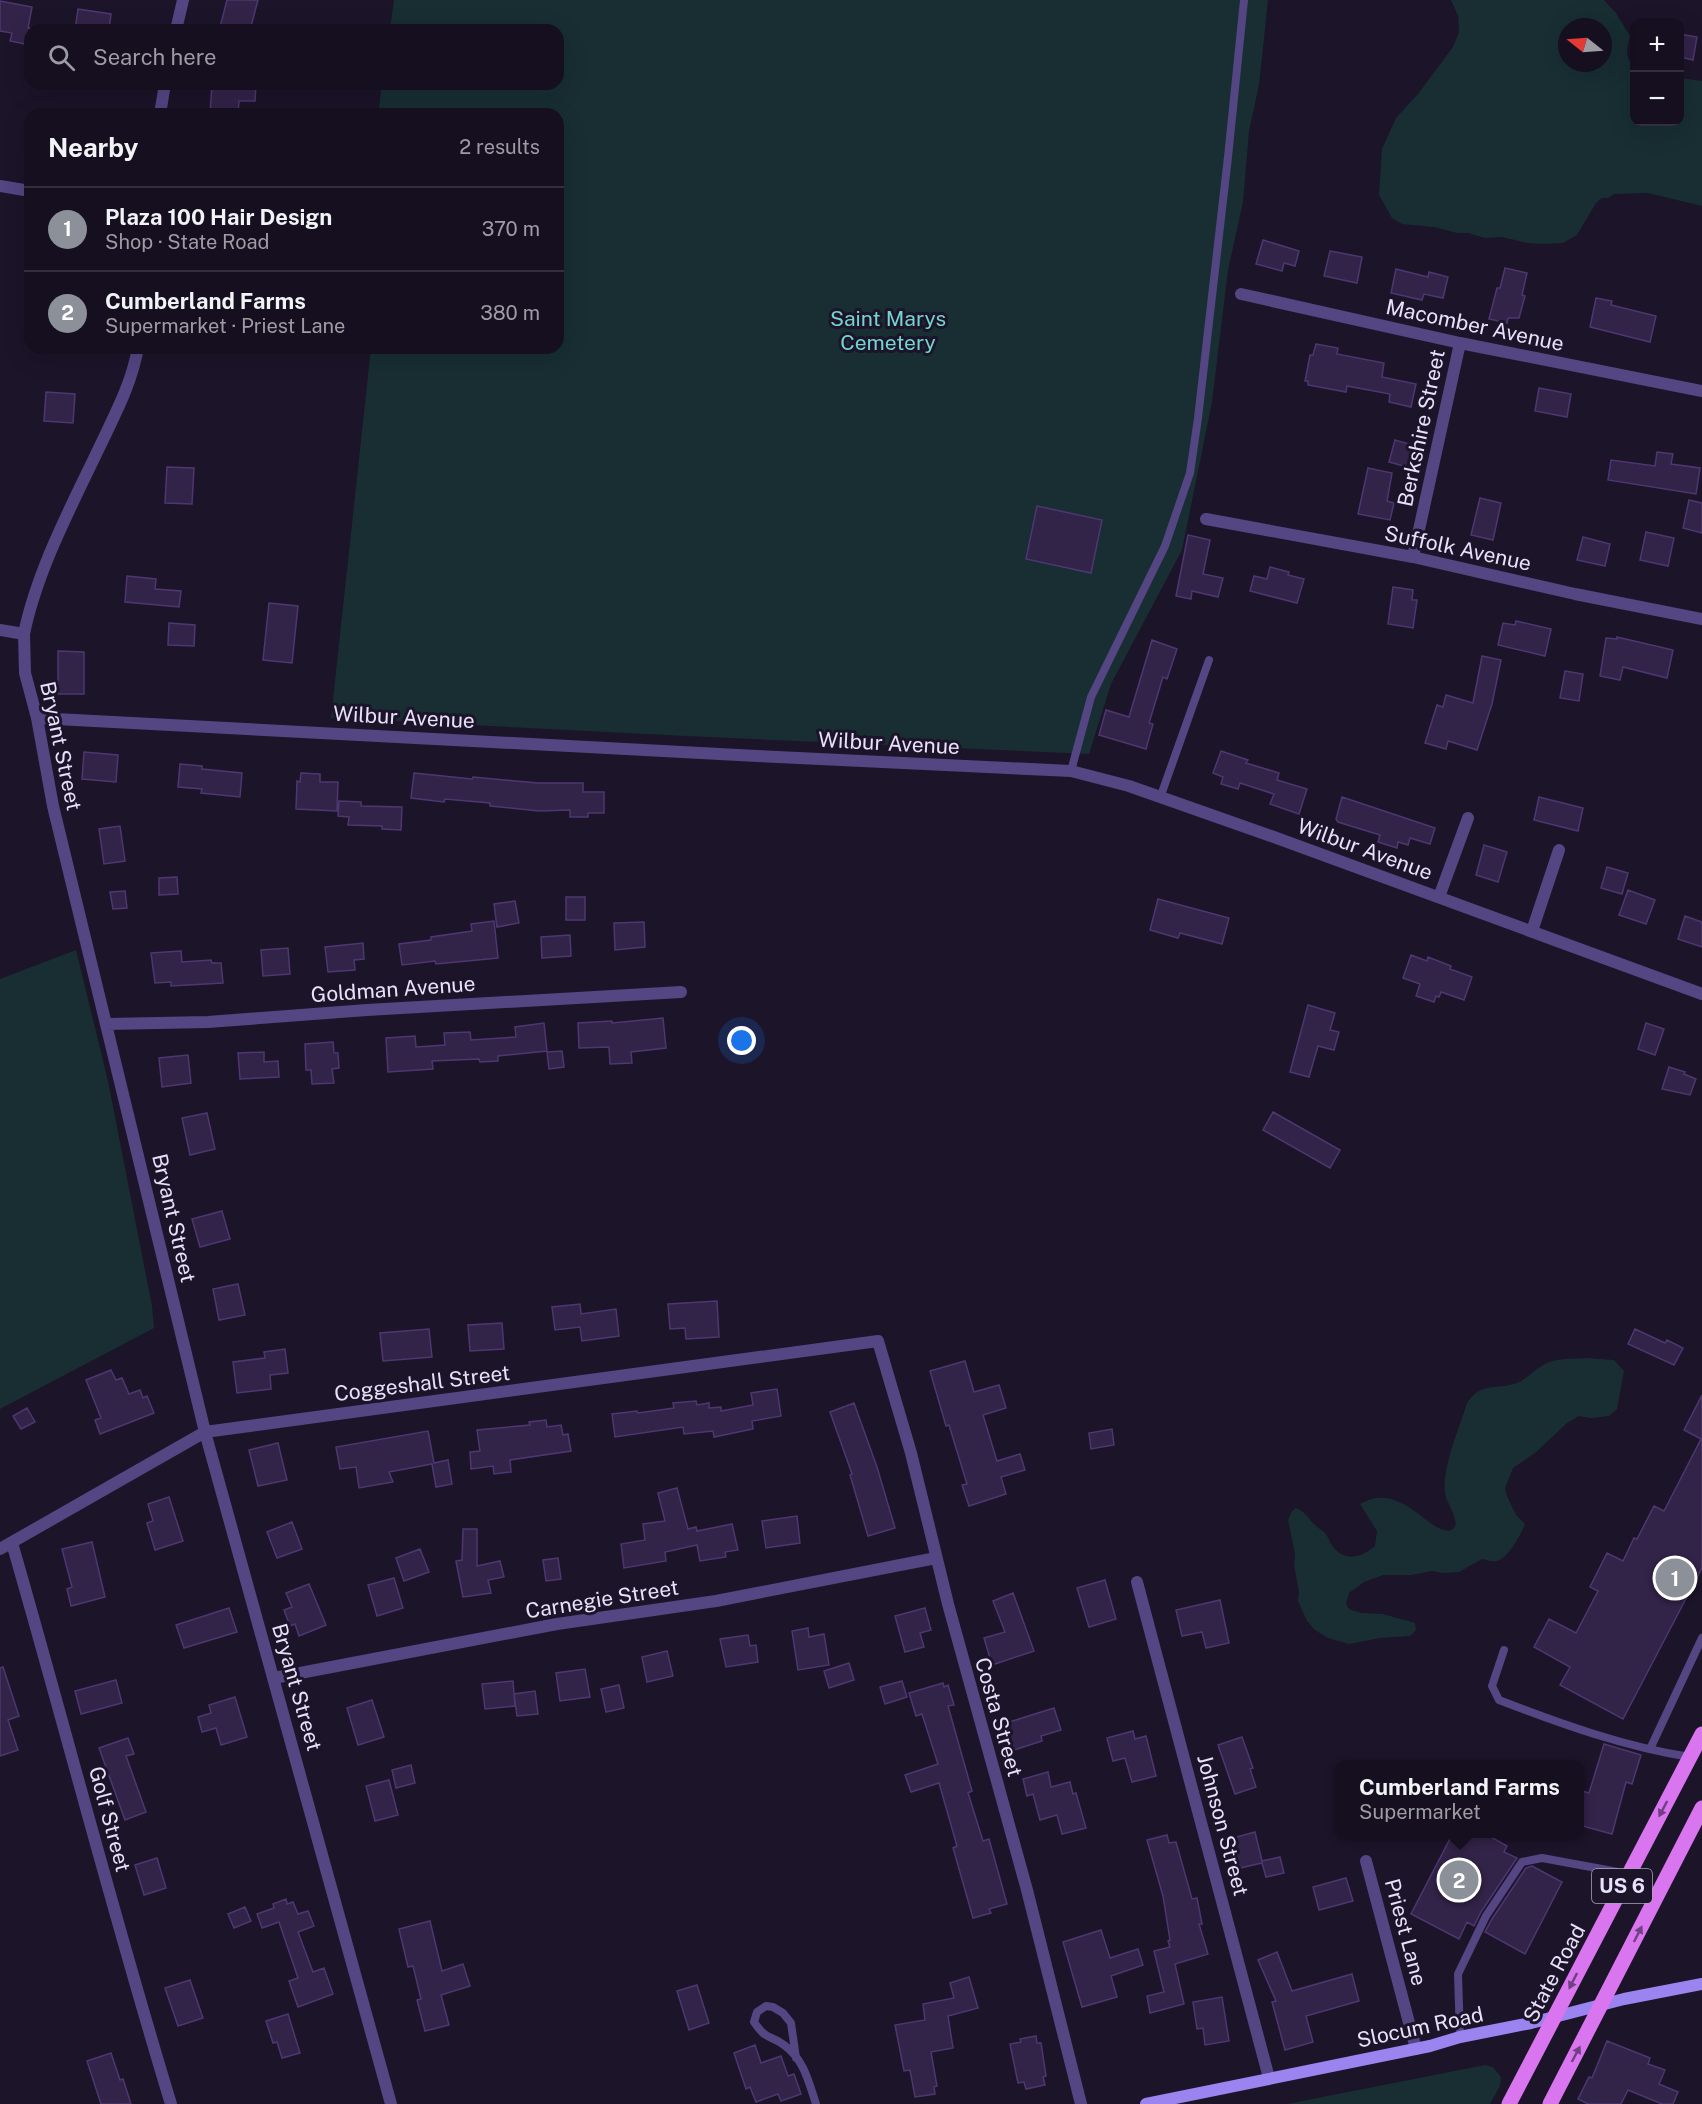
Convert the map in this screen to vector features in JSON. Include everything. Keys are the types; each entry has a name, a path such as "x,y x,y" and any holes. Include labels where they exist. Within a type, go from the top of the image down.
{"main road":[{"name":"State Road","path":"1509,2104 1702,1734"},
{"name":"US 6","path":"1550,2104 1702,1808"},
{"name":"Slocum Road","path":"1146,2104 1416,2049 1460,2037 1702,1984"}],"street":[{"path":"177,24 183,0"},
{"path":"161,108 164,90"},
{"path":"0,186 24,190"},
{"name":"Macomber Avenue","path":"1241,294 1460,343 1702,391"},
{"name":"Berkshire Street","path":"1413,557 1460,343"},
{"name":"Bryant Street","path":"137,354 129,385 52,550 28,615 24,634 26,673 37,718 53,807 205,1432 391,2104"},
{"name":"Suffolk Avenue","path":"1206,519 1413,557 1575,594 1702,619"},
{"path":"0,630 24,634"},
{"name":"Wilbur Avenue","path":"37,718 780,758 1071,771 1107,779 1161,798 1702,994"},
{"path":"1439,897 1468,818"},
{"path":"1532,931 1559,850"},
{"name":"Goldman Avenue","path":"107,1024 208,1022 367,1010 681,992"},
{"name":"Coggeshall Street","path":"6,1546 205,1432 878,1341"},
{"name":"Costa Street","path":"878,1341 897,1401 972,1695 1025,1881 1081,2104"},
{"name":"Golf Street","path":"6,1546 64,1726 134,1983 171,2104"},
{"name":"Carnegie Street","path":"274,1678 557,1624 716,1601 936,1558"},
{"name":"Johnson Street","path":"1137,1582 1269,2078"},
{"name":"Priest Lane","path":"1366,1861 1416,2049"}],"lane":[{"path":"1071,771 1091,698 1165,546 1190,473 1228,157 1244,0"},
{"path":"1161,798 1209,660"},
{"path":"1650,1749 1702,1638"},
{"path":"1504,1650 1492,1686 1499,1700 1548,1719 1650,1749 1690,1757"},
{"path":"1460,2037 1458,1974 1486,1916 1522,1862 1542,1858 1629,1874"},
{"path":"796,2058 791,2023 783,2013 766,2006 756,2012 754,2022 763,2036 784,2045 803,2066 816,2104"}],"green space":[{"name":"Saint Marys Cemetery","path":"394,0 1268,0 1259,85 1249,131 1243,202 1228,270 1212,402 1182,550 1111,684 1089,754 331,718 370,354 564,354 564,108 379,108 381,90 564,90 564,24 391,24"},
{"path":"1451,0 1604,0 1616,13 1630,36 1627,52 1630,62 1630,126 1684,126 1684,79 1702,81 1702,206 1648,193 1614,194 1596,203 1577,235 1563,243 1543,244 1502,237 1485,238 1434,227 1402,224 1392,218 1379,195 1382,149 1396,118 1418,94 1453,47 1459,32 1458,16"},
{"path":"76,950 108,1081 152,1306 154,1328 0,1409 0,979"},
{"path":"1561,1359 1614,1360 1624,1371 1617,1409 1609,1416 1591,1418 1579,1416 1567,1423 1535,1453 1513,1468 1505,1488 1516,1515 1525,1524 1505,1556 1497,1561 1482,1559 1459,1572 1432,1571 1411,1575 1383,1575 1364,1582 1349,1593 1346,1604 1349,1609 1361,1613 1383,1614 1415,1623 1416,1630 1410,1636 1380,1638 1349,1644 1328,1638 1315,1630 1307,1621 1298,1601 1295,1554 1288,1520 1292,1511 1296,1508 1304,1512 1325,1534 1336,1550 1353,1557 1375,1546 1377,1531 1360,1504 1375,1498 1389,1498 1402,1503 1443,1530 1451,1530 1456,1524 1445,1493 1446,1472 1467,1403 1472,1396 1483,1389 1517,1383 1548,1363"},
{"path":"1485,2065 1493,2067 1501,2077 1500,2086 1490,2104 1287,2104"}],"building":[{"path":"227,0 258,0 252,24 221,24"},
{"path":"0,1 32,7 29,24 24,24 24,44 10,41 12,33 0,31"},
{"path":"78,9 111,14 110,24 76,24"},
{"path":"1684,35 1697,37 1693,60 1684,58"},
{"path":"212,90 256,90 255,101 239,101 238,108 210,108"},
{"path":"1263,240 1299,251 1295,266 1284,263 1282,271 1256,264"},
{"path":"1330,251 1362,257 1357,283 1324,276"},
{"path":"1505,268 1527,273 1522,295 1525,296 1519,318 1508,318 1507,323 1489,319"},
{"path":"1396,269 1428,277 1429,272 1448,277 1443,298 1424,294 1422,300 1391,293"},
{"path":"1596,298 1612,301 1611,305 1656,316 1650,342 1590,327"},
{"path":"1316,344 1338,348 1337,354 1384,363 1382,377 1416,384 1411,407 1389,402 1390,394 1347,386 1346,392 1308,385 1308,381 1305,381 1310,355 1313,355"},
{"path":"1539,388 1571,394 1567,417 1535,411"},
{"path":"46,392 75,394 73,423 44,421"},
{"path":"1395,440 1416,446 1411,468 1389,462"},
{"path":"1657,452 1673,454 1671,464 1700,468 1696,494 1608,480 1611,460 1655,466"},
{"path":"167,467 194,468 192,504 165,503"},
{"path":"1368,468 1392,473 1387,501 1394,503 1390,520 1358,514"},
{"path":"1480,498 1501,503 1493,540 1471,535"},
{"path":"1689,500 1702,503 1702,533 1683,528"},
{"path":"1037,506 1102,520 1091,573 1026,559"},
{"path":"1646,532 1674,538 1668,566 1640,560"},
{"path":"1188,535 1210,540 1203,574 1223,578 1218,597 1192,591 1191,599 1176,596"},
{"path":"1583,537 1610,544 1605,566 1577,560"},
{"path":"1270,567 1304,579 1297,603 1250,591 1254,576 1267,579"},
{"path":"127,576 156,579 155,589 181,591 179,607 125,602"},
{"path":"1393,587 1413,590 1412,600 1417,600 1413,628 1388,624"},
{"path":"269,603 298,606 292,663 263,660"},
{"path":"1516,621 1551,629 1545,656 1498,645 1503,623 1515,625"},
{"path":"169,623 195,625 194,646 168,645"},
{"path":"1617,637 1673,650 1667,678 1623,667 1620,680 1600,676 1606,638 1617,639"},
{"path":"1152,640 1177,649 1167,679 1163,677 1149,723 1153,724 1146,749 1099,735 1106,710 1129,717"},
{"path":"58,651 84,652 84,694 58,694"},
{"path":"1482,656 1501,660 1492,704 1477,750 1448,741 1446,749 1425,743 1437,705 1443,707 1446,695 1473,703"},
{"path":"1565,671 1583,674 1579,701 1560,698"},
{"path":"1221,751 1248,760 1246,763 1279,773 1277,780 1307,789 1299,814 1270,804 1274,794 1240,783 1238,789 1221,784 1223,777 1213,773"},
{"path":"84,752 118,755 116,782 82,779"},
{"path":"180,764 242,773 240,797 201,793 202,789 178,787"},
{"path":"301,773 320,774 320,782 338,782 337,811 296,809 297,781 300,782"},
{"path":"414,773 538,783 583,783 583,792 604,792 604,813 588,813 588,817 570,817 570,810 539,811 490,806 490,803 445,799 444,802 411,798"},
{"path":"1342,797 1435,828 1430,844 1410,838 1408,845 1398,842 1397,848 1378,842 1380,835 1338,822 1336,819"},
{"path":"1539,797 1583,808 1578,831 1534,820"},
{"path":"339,801 361,802 361,806 402,807 401,830 382,829 382,826 348,825 349,817 338,816"},
{"path":"120,826 125,861 104,864 99,829"},
{"path":"1484,845 1507,852 1498,882 1476,875"},
{"path":"1607,867 1628,873 1622,894 1601,888"},
{"path":"177,877 178,894 159,895 159,878"},
{"path":"1628,890 1655,900 1646,924 1619,915"},
{"path":"125,891 127,908 113,909 110,892"},
{"path":"566,897 585,897 585,920 566,920"},
{"path":"1158,899 1229,918 1222,944 1180,933 1178,938 1150,930"},
{"path":"515,901 519,923 497,927 494,904"},
{"path":"1685,916 1702,922 1702,947 1678,939"},
{"path":"494,921 498,958 402,965 399,944 472,931 471,924"},
{"path":"644,922 645,947 615,950 614,923"},
{"path":"570,935 571,956 542,958 541,937"},
{"path":"363,943 364,959 354,960 355,970 328,972 325,947"},
{"path":"288,948 290,974 263,976 261,950"},
{"path":"181,951 182,962 211,960 212,963 221,963 223,983 171,986 171,982 155,983 151,953"},
{"path":"1411,955 1427,961 1428,957 1451,966 1450,969 1472,977 1464,1000 1441,992 1439,997 1436,996 1434,1002 1416,996 1420,984 1403,978"},
{"path":"1308,1005 1335,1013 1330,1030 1339,1032 1334,1050 1318,1046 1309,1077 1290,1072"},
{"path":"663,1018 666,1048 631,1052 632,1063 610,1064 609,1047 579,1048 578,1023 612,1021 612,1023"},
{"path":"544,1023 547,1051 498,1056 498,1061 480,1062 479,1059 432,1061 433,1069 388,1072 386,1038 415,1036 416,1047 445,1045 444,1033 470,1032 471,1040 516,1037 515,1027"},
{"path":"1646,1023 1664,1029 1655,1055 1638,1049"},
{"path":"333,1042 334,1053 338,1053 339,1068 332,1069 334,1083 312,1084 311,1070 306,1070 305,1044"},
{"path":"562,1051 564,1067 549,1069 547,1052"},
{"path":"264,1052 264,1062 278,1061 279,1077 240,1079 238,1053"},
{"path":"188,1055 191,1083 162,1087 159,1058"},
{"path":"1669,1067 1685,1072 1684,1074 1696,1079 1690,1095 1662,1089"},
{"path":"1273,1112 1340,1150 1330,1168 1263,1130"},
{"path":"207,1113 215,1149 190,1155 182,1118"},
{"path":"222,1211 230,1239 200,1247 192,1219"},
{"path":"238,1284 245,1315 219,1320 213,1289"},
{"path":"717,1301 719,1337 686,1339 685,1328 670,1329 668,1304"},
{"path":"580,1304 581,1314 616,1309 619,1336 582,1341 580,1327 555,1330 552,1307"},
{"path":"502,1323 504,1349 470,1351 468,1325"},
{"path":"429,1329 432,1357 383,1361 380,1333"},
{"path":"1635,1329 1665,1343 1667,1340 1683,1348 1674,1365 1628,1344"},
{"path":"285,1349 288,1373 270,1375 271,1389 237,1393 233,1362 265,1358 264,1352"},
{"path":"965,1361 974,1392 999,1385 1006,1408 983,1415 997,1461 1020,1454 1025,1470 1001,1477 1006,1494 969,1506 962,1485 967,1484 949,1425 946,1426 930,1371"},
{"path":"111,1370 116,1380 122,1378 129,1394 140,1390 143,1398 147,1396 154,1413 100,1434 95,1420 101,1418 86,1380"},
{"path":"777,1389 781,1416 752,1421 753,1429 714,1437 713,1431 684,1434 683,1427 615,1437 612,1414 674,1408 673,1403 696,1401 697,1405 709,1403 709,1408 721,1407 721,1411 753,1405 751,1393"},
{"path":"1702,1395 1702,1568 1623,1719 1560,1685 1570,1667 1534,1647 1549,1619 1576,1633 1598,1591 1590,1587 1607,1553 1623,1561 1654,1506 1664,1511 1701,1439 1684,1430"},
{"path":"854,1403 877,1467 895,1528 868,1536 850,1475 852,1474 830,1412"},
{"path":"27,1408 35,1422 21,1429 13,1416"},
{"path":"546,1420 547,1427 561,1425 563,1435 568,1434 571,1451 510,1460 511,1472 494,1474 493,1466 471,1469 470,1452 480,1451 477,1430 530,1425 529,1422"},
{"path":"1112,1429 1114,1445 1091,1449 1089,1433"},
{"path":"428,1431 434,1463 448,1460 452,1484 436,1487 432,1464 389,1472 393,1482 359,1488 356,1467 340,1469 336,1447"},
{"path":"278,1443 287,1480 258,1486 249,1450"},
{"path":"677,1488 688,1529 696,1527 697,1531 732,1524 738,1550 725,1552 726,1557 700,1561 697,1545 665,1552 666,1561 624,1568 621,1544 645,1540 643,1524 665,1521 658,1493"},
{"path":"169,1497 183,1541 155,1550 147,1523 153,1521 148,1504"},
{"path":"797,1516 800,1543 766,1548 762,1521"},
{"path":"292,1522 302,1549 277,1558 267,1532"},
{"path":"463,1529 477,1529 477,1566 500,1561 504,1577 488,1580 491,1593 463,1597 456,1561 462,1560"},
{"path":"92,1542 105,1597 71,1606 67,1589 72,1587 62,1549"},
{"path":"420,1549 429,1572 404,1581 396,1558"},
{"path":"558,1558 561,1579 546,1581 543,1560"},
{"path":"394,1578 403,1608 377,1616 368,1585"},
{"path":"1105,1580 1116,1619 1089,1627 1077,1588"},
{"path":"309,1584 326,1625 299,1636 295,1624 290,1626 284,1610 292,1607 286,1593"},
{"path":"1013,1593 1034,1651 992,1665 984,1638 1005,1632 993,1601"},
{"path":"1220,1600 1229,1643 1206,1648 1202,1632 1182,1636 1176,1610"},
{"path":"229,1608 237,1632 184,1648 176,1625"},
{"path":"925,1608 931,1630 920,1633 924,1647 905,1652 895,1616"},
{"path":"808,1628 809,1637 824,1634 829,1665 798,1670 792,1631"},
{"path":"748,1635 750,1646 756,1645 758,1662 726,1667 720,1639"},
{"path":"667,1651 673,1676 647,1682 642,1657"},
{"path":"849,1663 854,1680 829,1688 824,1671"},
{"path":"3,1667 19,1716 8,1720 18,1750 0,1756 0,1668"},
{"path":"585,1669 590,1697 560,1701 556,1673"},
{"path":"116,1680 122,1703 81,1714 75,1691"},
{"path":"513,1681 515,1706 485,1709 482,1684"},
{"path":"902,1681 907,1697 885,1704 880,1687"},
{"path":"943,1683 944,1687 948,1685 954,1705 948,1706 972,1791 968,1793 983,1841 989,1839 1007,1904 989,1909 991,1913 973,1918 953,1848 957,1846 939,1783 911,1792 905,1775 938,1764 922,1714 916,1716 909,1693"},
{"path":"619,1685 624,1708 606,1712 601,1689"},
{"path":"535,1691 538,1714 517,1716 514,1694"},
{"path":"235,1697 247,1737 221,1745 216,1728 202,1732 198,1717 211,1713 209,1705"},
{"path":"372,1700 384,1737 358,1745 347,1708"},
{"path":"1054,1708 1061,1730 1041,1736 1042,1741 1014,1750 1006,1723"},
{"path":"1133,1731 1135,1739 1146,1736 1156,1776 1132,1782 1125,1758 1113,1761 1107,1738"},
{"path":"1242,1737 1253,1768 1250,1769 1256,1787 1235,1794 1218,1745"},
{"path":"128,1738 134,1754 126,1756 146,1812 125,1820 99,1748"},
{"path":"1604,1744 1641,1755 1632,1784 1626,1782 1612,1834 1584,1826 1584,1792 1589,1793"},
{"path":"411,1765 415,1783 396,1788 392,1770"},
{"path":"1048,1772 1051,1787 1070,1782 1073,1794 1076,1793 1086,1828 1062,1834 1057,1815 1040,1820 1033,1794 1027,1796 1023,1779"},
{"path":"389,1780 398,1815 375,1821 366,1786"},
{"path":"1255,1832 1262,1861 1280,1857 1284,1873 1266,1877 1262,1863 1240,1868 1233,1838"},
{"path":"1167,1835 1169,1843 1176,1842 1192,1899 1197,1898 1202,1924 1199,1924 1208,1954 1175,1964 1184,2004 1150,2013 1147,1996 1164,1992 1154,1951 1170,1947 1168,1941 1170,1940 1163,1896 1147,1840"},
{"path":"1450,1838 1493,1838 1507,1846 1504,1852 1517,1858 1474,1926 1467,1922 1459,1939 1411,1914"},
{"path":"157,1858 166,1888 144,1895 135,1865"},
{"path":"1532,1866 1562,1882 1525,1954 1485,1932 1526,1868"},
{"path":"1346,1878 1353,1901 1319,1910 1313,1887"},
{"path":"286,1899 287,1904 293,1902 298,1914 308,1911 314,1926 298,1932 313,1972 324,1968 333,1994 298,2007 289,1981 298,1978 279,1922 262,1928 257,1914 274,1908 273,1904"},
{"path":"245,1907 251,1921 234,1928 228,1914"},
{"path":"430,1921 442,1971 463,1964 470,1986 441,1995 449,2025 425,2031 417,2000 421,1999 413,1966 408,1967 399,1929"},
{"path":"1101,1930 1110,1958 1138,1949 1143,1965 1111,1976 1117,1997 1082,2007 1063,1942"},
{"path":"1277,1952 1292,1991 1352,1974 1359,2001 1306,2016 1313,2042 1285,2050 1272,2002 1276,2001 1258,1960"},
{"path":"969,1977 978,2008 948,2016 953,2048 931,2052 937,2086 934,2087 935,2094 915,2097 910,2070 904,2071 895,2025 925,2020 923,2004 954,1998 950,1983"},
{"path":"190,1980 203,2018 178,2026 165,1988"},
{"path":"697,1985 709,2023 689,2030 677,1991"},
{"path":"1222,1997 1229,2041 1205,2045 1203,2028 1197,2029 1193,2002"},
{"path":"288,2014 300,2053 282,2058 277,2042 273,2043 266,2021"},
{"path":"1036,2036 1037,2043 1041,2043 1046,2076 1043,2077 1045,2085 1026,2089 1024,2082 1018,2083 1010,2044 1021,2042 1020,2039"},
{"path":"1607,2041 1650,2058 1648,2064 1665,2070 1659,2084 1678,2092 1673,2104 1662,2104 1628,2090 1621,2104 1588,2104 1578,2099 1589,2077 1592,2078"},
{"path":"755,2045 761,2063 781,2056 788,2076 794,2074 801,2094 781,2101 778,2094 756,2102 750,2087 746,2089 734,2053"},
{"path":"111,2053 131,2104 101,2104 87,2061"}],"place":[{"name":"Plaza 100 Hair Design","path":"1675,1578"},
{"name":"Cumberland Farms","path":"1459,1880"}]}
